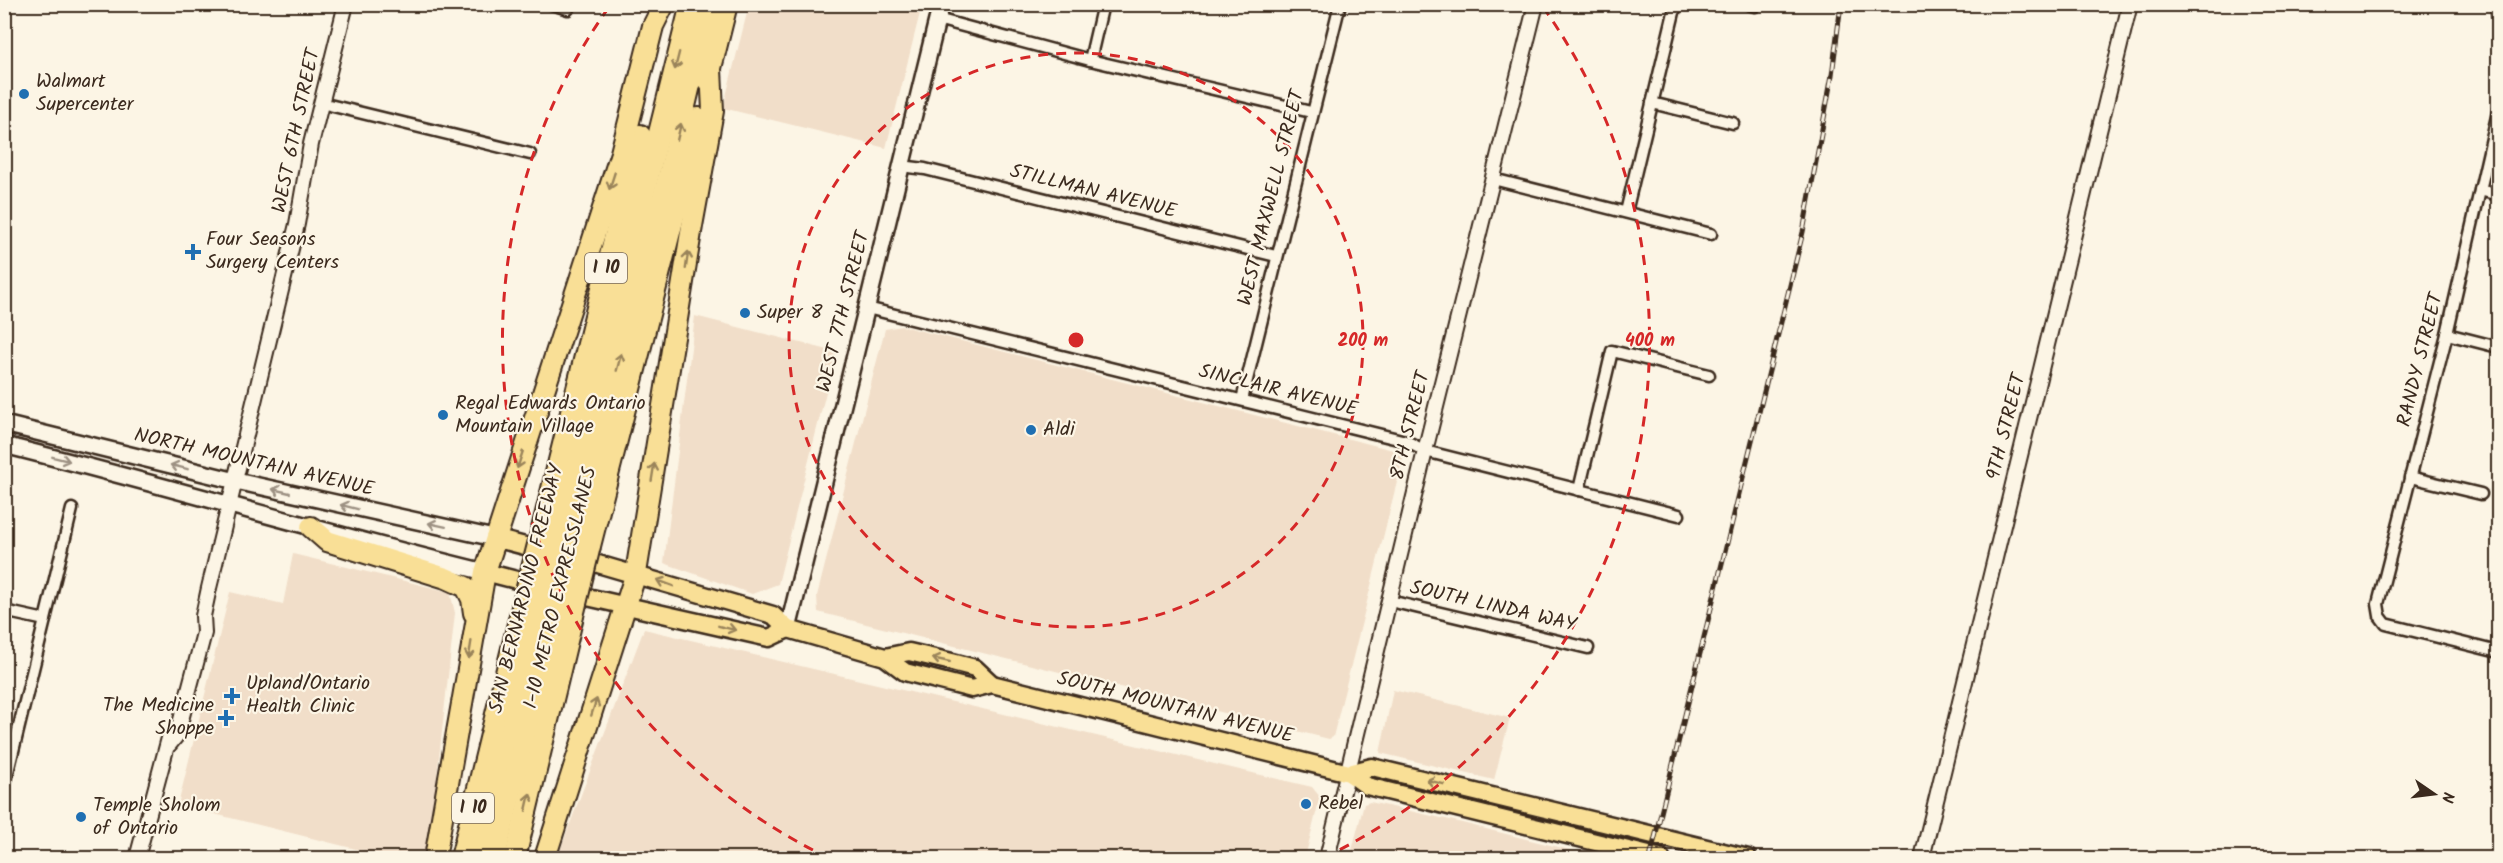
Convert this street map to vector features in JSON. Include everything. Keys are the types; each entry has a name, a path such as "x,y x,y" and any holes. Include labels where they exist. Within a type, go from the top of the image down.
{"highway":[{"path":"435,858 484,572 621,153 653,26 664,4"},
{"name":"SAN BERNARDINO FREEWAY","path":"515,858 548,610 566,539 616,230 673,4"},
{"name":"I-10 METRO EXPRESSLANES","path":"566,539 656,144 691,4"},
{"name":"I-10 METRO EXPRESSLANES","path":"566,539 670,170 709,4"},
{"name":"SAN BERNARDINO FREEWAY","path":"461,858 486,758 548,610 566,539 656,292 727,4"},
{"path":"544,858 636,573 692,226 713,111 711,69"},
{"path":"616,230 656,144"},
{"path":"656,292 670,170"},
{"path":"311,527 327,541 446,578 466,587 472,599 475,620"},
{"name":"I-10 METRO EXPRESSLANES","path":"480,858 548,610"},
{"name":"I-10 METRO EXPRESSLANES","path":"495,858 548,610"},
{"path":"468,858 486,758"}],"main road":[{"name":"WEST 7TH STREET","path":"788,629 939,12"},
{"name":"NORTH MOUNTAIN AVENUE","path":"4,424 236,481 494,538"},
{"name":"NORTH MOUNTAIN AVENUE","path":"4,445 231,503 311,527 484,572"},
{"name":"SOUTH MOUNTAIN AVENUE","path":"494,538 636,573 712,599 773,615 788,629 885,657 909,652 975,668 992,684 1349,773 1367,786 1656,857"},
{"path":"484,572 626,608 670,614 769,638 788,629"},
{"name":"SOUTH MOUNTAIN AVENUE","path":"1349,773 1372,766 1748,858"},
{"path":"1433,802 1462,799 1482,803 1494,797"},
{"path":"1496,818 1499,810 1505,808 1596,830 1622,827"}],"street":[{"name":"WEST 6TH STREET","path":"137,858 169,745 169,733 196,625 203,616 231,503 297,224 306,169 321,103 346,4"},
{"path":"552,4 568,9"},
{"path":"1090,60 1103,4"},
{"name":"WEST MAXWELL STREET","path":"1242,400 1311,112 1340,4"},
{"name":"8TH STREET","path":"1328,858 1425,451 1536,4"},
{"path":"1626,212 1676,4"},
{"name":"9TH STREET","path":"1922,858 2130,4"},
{"path":"2496,4 2499,16"},
{"path":"939,12 1090,60 1311,112"},
{"path":"321,103 530,154"},
{"path":"1652,103 1733,123"},
{"name":"RANDY STREET","path":"2499,112 2447,334 2378,604 2380,616 2386,624 2499,652"},
{"name":"STILLMAN AVENUE","path":"901,166 953,176 1276,256"},
{"path":"1493,179 1712,234"},
{"path":"2480,190 2499,195"},
{"name":"SINCLAIR AVENUE","path":"867,308 1406,441 1425,451 1679,516"},
{"path":"2447,334 2499,347"},
{"path":"1579,490 1612,351 1709,375"},
{"path":"2410,477 2481,494"},
{"path":"4,788 72,509"},
{"name":"SOUTH LINDA WAY","path":"1390,601 1588,648"},
{"path":"4,611 45,620"}],"shaded area":[{"path":"749,5 922,5 886,148 723,108"},
{"path":"695,316 836,352 778,584 752,594 664,563"},
{"path":"902,326 1401,452 1403,458 1333,737 1329,739 818,612 817,596 885,329"},
{"path":"293,554 450,592 455,613 428,858 392,858 178,805 230,592 283,604"},
{"path":"644,629 1312,787 1320,797 1305,858 557,858"},
{"path":"1393,690 1510,718 1494,780 1380,753"},
{"path":"1370,802 1602,858 1350,858 1364,804"}],"railway":[{"path":"1650,858 1803,232 1832,75 1841,4"}],"place":[{"name":"Walmart Supercenter","path":"24,94"},
{"name":"Four Seasons Surgery Centers","path":"193,252"},
{"name":"Super 8","path":"745,313"},
{"name":"Regal Edwards Ontario Mountain Village","path":"443,415"},
{"name":"Aldi","path":"1031,430"},
{"name":"Upland/Ontario Health Clinic","path":"232,696"},
{"name":"The Medicine Shoppe","path":"226,718"},
{"name":"Rebel","path":"1306,804"},
{"name":"Temple Sholom of Ontario","path":"81,817"}]}
